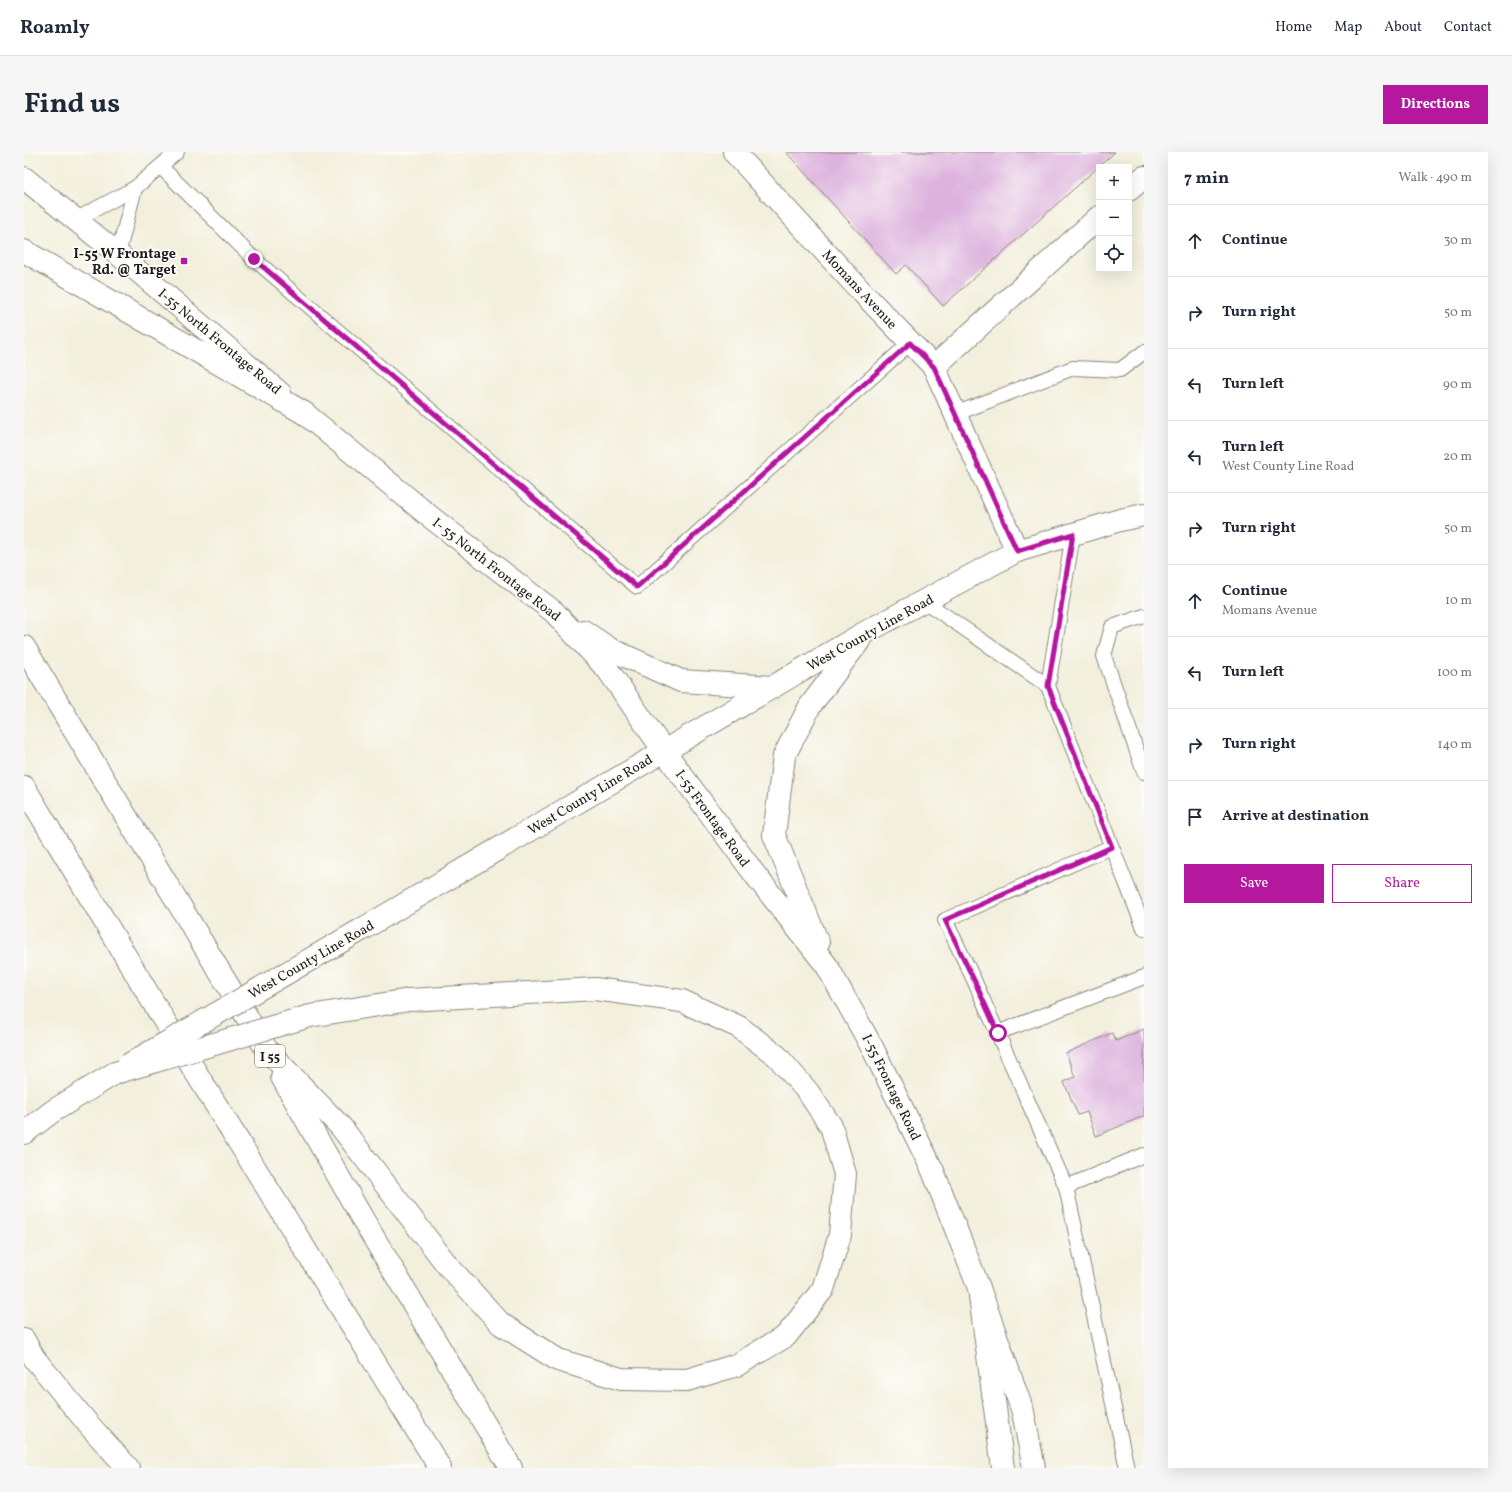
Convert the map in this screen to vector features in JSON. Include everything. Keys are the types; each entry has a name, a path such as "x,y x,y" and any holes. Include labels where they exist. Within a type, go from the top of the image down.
{"main road":[{"name":"Momans Avenue","path":"734,152 859,289 934,367"},
{"path":"1132,187 1144,177"},
{"name":"I-55 North Frontage Road","path":"24,178 118,254 304,413"},
{"path":"1017,551 934,367 1096,220"},
{"path":"24,252 304,413"},
{"name":"I- 55 North Frontage Road","path":"304,413 433,519 554,612 608,670 664,751"},
{"path":"1120,520 1144,508"},
{"name":"West County Line Road","path":"24,1133 52,1111 115,1073 366,927 864,633 1017,551 1120,520 1144,515"},
{"path":"1120,520 1144,523"},
{"path":"554,612 610,649 681,681 773,687"},
{"path":"827,966 774,835 784,756 810,706 864,633"},
{"name":"I 55","path":"24,647 266,1049 362,1218 511,1468"},
{"name":"I-55 Frontage Road","path":"664,751 756,876 827,966 872,1047 933,1171 979,1288 1023,1412 1034,1468"},
{"path":"24,787 174,1038 440,1468"},
{"path":"115,1073 310,1016 409,1000 595,989 682,1001 739,1027 777,1056 808,1092 831,1126 845,1174 840,1235 823,1289 786,1336 737,1365 687,1380 621,1379 558,1360 501,1324 448,1266 341,1127 266,1049"},
{"path":"979,1288 1003,1468"},
{"path":"27,1349 89,1425 128,1468"}],"lane":[{"path":"76,220 135,188 177,152"},
{"path":"161,167 254,259 637,587 910,343"},
{"path":"118,254 135,188"},
{"path":"955,414 1073,368 1120,370 1144,352"},
{"path":"1073,534 1048,686 1144,928"},
{"path":"924,601 1048,686"},
{"path":"1144,616 1112,627 1104,656 1144,772"},
{"path":"1112,847 945,920 974,980 1066,1187 1127,1468"},
{"path":"998,1033 1144,977"},
{"path":"1066,1187 1144,1155"}],"building":[{"path":"786,152 1115,152 1102,164 1096,164 1096,169 943,306 906,265 896,274"},
{"path":"1144,1029 1144,1116 1096,1136 1087,1112 1078,1115 1064,1082 1075,1077 1066,1053 1112,1033 1116,1041"}],"place":[{"name":"I-55 W Frontage Rd. @ Target","path":"184,261"}],"route":[{"path":"254,259 637,587 910,343 934,367 1017,551 1073,534 1048,686 1112,847 945,920 998,1033"}]}
